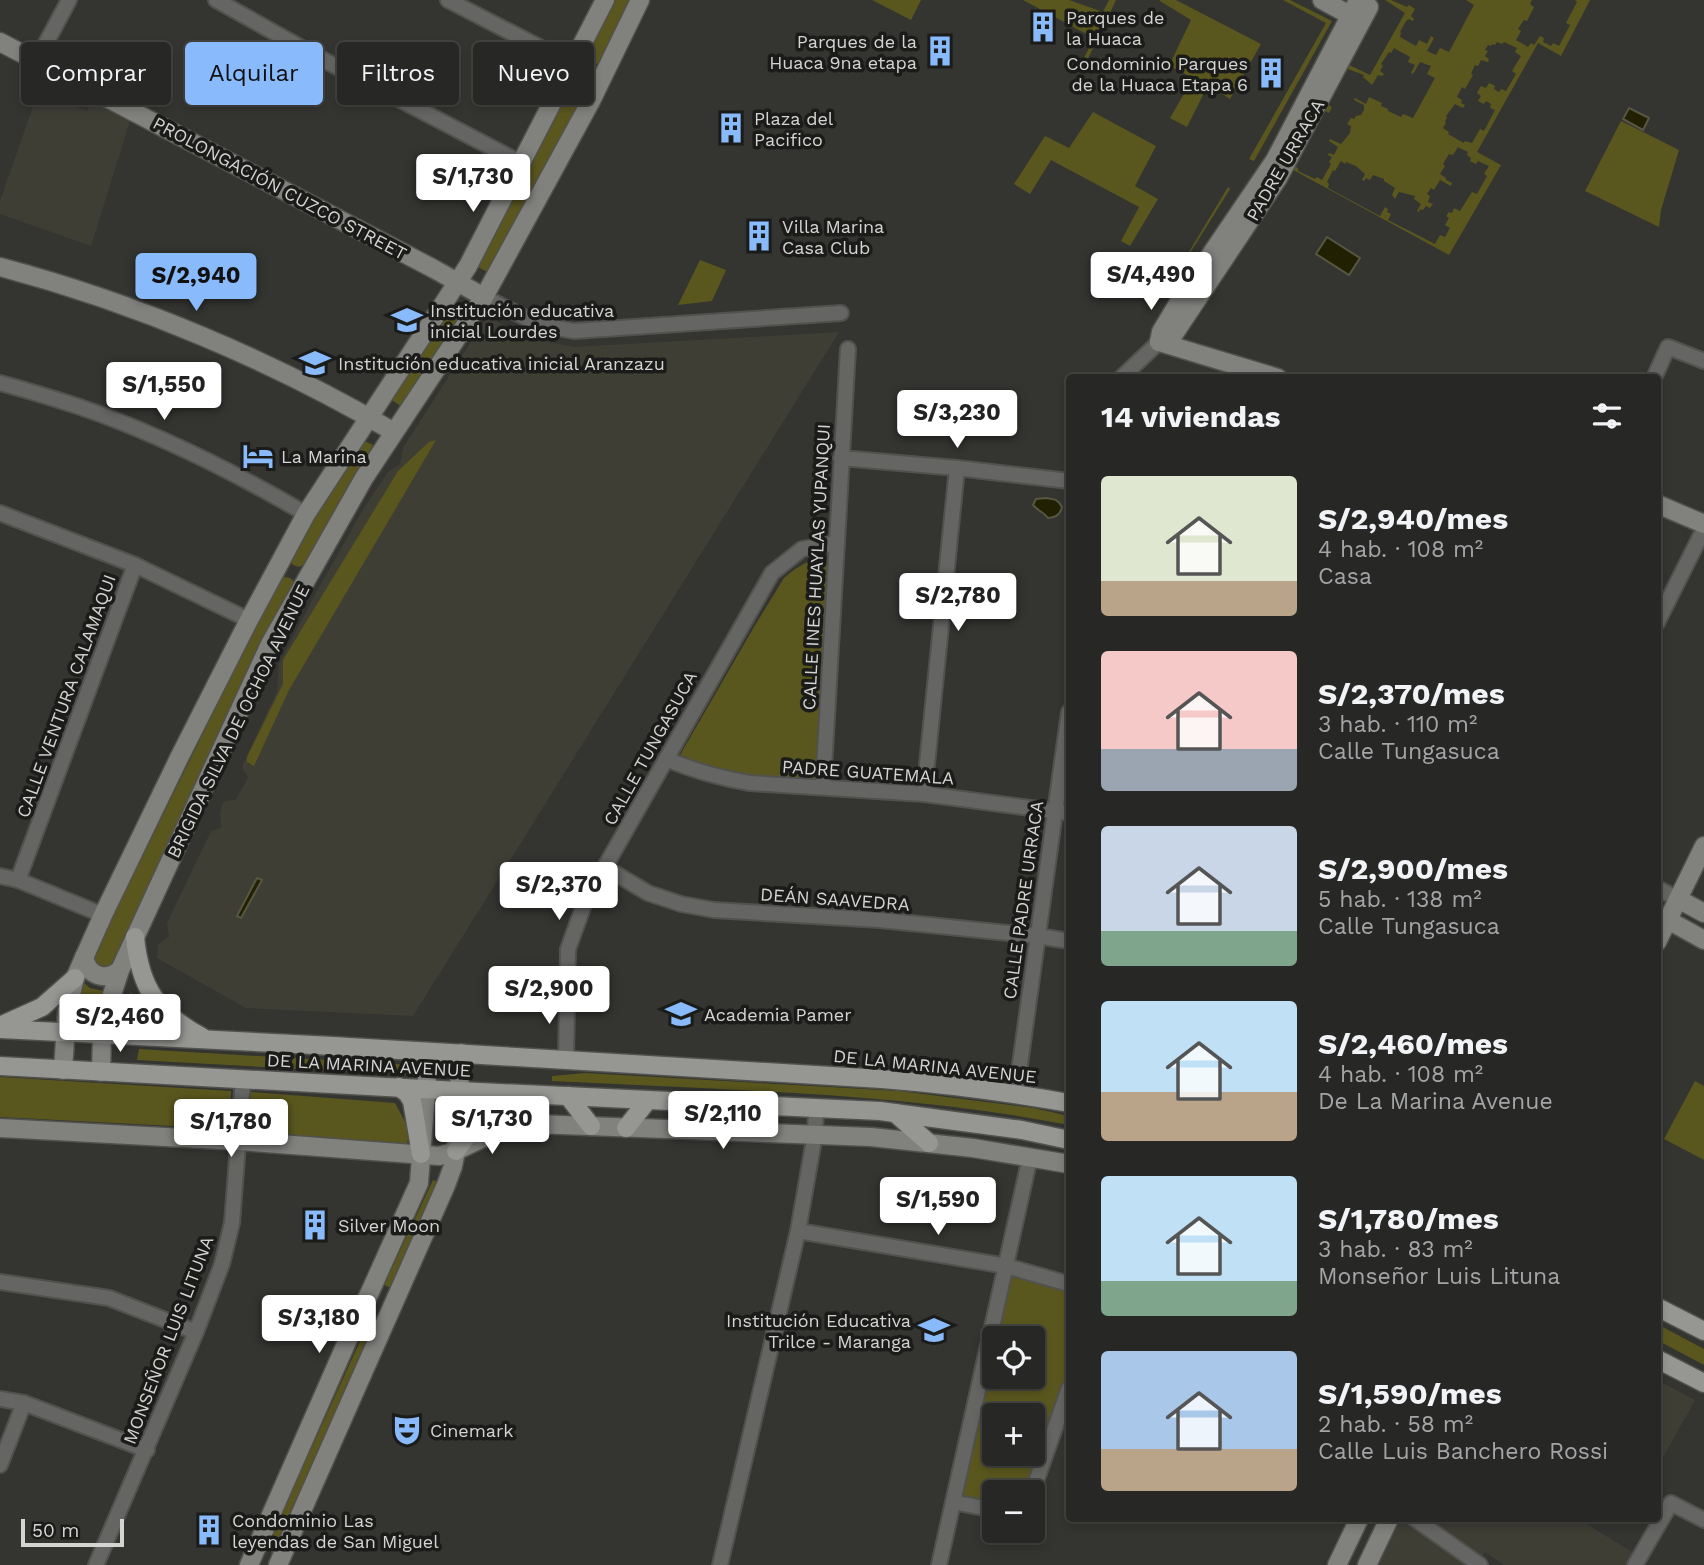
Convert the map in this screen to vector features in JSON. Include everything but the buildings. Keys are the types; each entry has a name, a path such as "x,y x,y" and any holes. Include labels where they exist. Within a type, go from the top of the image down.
{"main road":[{"path":"135,937 137,960 152,996 165,1012 185,1028 208,1040"},
{"path":"0,1028 41,1007 75,978"},
{"name":"DE LA MARINA AVENUE","path":"0,1028 882,1079 1016,1093 1066,1102"},
{"name":"DE LA MARINA AVENUE","path":"0,1066 895,1113 1022,1130 1066,1139"},
{"path":"399,1087 412,1101 421,1154"},
{"path":"456,1151 484,1114 493,1105 513,1094"},
{"path":"568,1096 591,1126"},
{"path":"626,1128 648,1100"},
{"path":"895,1113 929,1143"},
{"path":"1661,1309 1704,1331"},
{"path":"1666,1368 1704,1383"}],"street":[{"path":"47,42 69,0"},
{"path":"215,0 521,163"},
{"path":"448,0 473,6 533,42"},
{"name":"BRIGIDA SILVA DE OCHOA AVENUE","path":"583,42 605,0"},
{"name":"BRIGIDA SILVA DE OCHOA AVENUE","path":"101,1072 102,1035 106,1013 120,970 270,644 363,478 484,297 601,79 640,0"},
{"path":"1322,0 1361,6"},
{"name":"PADRE URRACA","path":"1125,374 1159,342 1161,332 1188,288 1275,160 1361,6"},
{"name":"PROLONGACIÓN CUZCO STREET","path":"0,42 21,52"},
{"path":"594,76 601,79"},
{"name":"PROLONGACIÓN CUZCO STREET","path":"122,105 484,297"},
{"name":"BRIGIDA SILVA DE OCHOA AVENUE","path":"63,1070 64,1033 75,978 242,617 278,565 306,514 458,283 551,105"},
{"path":"0,267 80,291 194,333 282,373 394,432"},
{"path":"484,297 540,325 573,331 841,313"},
{"path":"1159,342 1266,374"},
{"path":"1656,374 1668,347 1704,361"},
{"name":"CALLE INES HUAYLAS YUPANQUI","path":"823,787 848,349"},
{"path":"0,383 79,407 139,430 203,458 306,514"},
{"path":"841,458 1066,481"},
{"path":"924,794 957,468"},
{"path":"1661,506 1704,523"},
{"path":"0,513 135,565 242,617"},
{"path":"1661,615 1704,529"},
{"name":"CALLE TUNGASUCA","path":"566,1060 568,949 585,902 772,573 802,550 837,543"},
{"name":"CALLE VENTURA CALAMAQUI","path":"18,880 135,565"},
{"path":"278,565 306,580"},
{"name":"CALLE PADRE URRACA","path":"1016,1093 1038,936 1062,812 1066,755"},
{"name":"PADRE GUATEMALA","path":"666,759 699,772 750,783 924,794 1062,812"},
{"path":"1661,934 1704,846"},
{"name":"DEÁN SAAVEDRA","path":"606,867 648,893 681,904 714,910 880,920 1038,936 1066,941"},
{"path":"0,876 18,880 103,915"},
{"path":"1661,890 1704,913"},
{"path":"1668,920 1704,940"},
{"path":"85,957 90,972 98,976 114,975 120,970"},
{"path":"249,1565 418,1183 429,1052"},
{"path":"278,1565 453,1166 461,1053"},
{"name":"MONSEÑOR LUIS LITUNA","path":"96,1565 147,1450 222,1264 232,1223 243,1079"},
{"path":"720,1565 798,1231 815,1134 816,1108"},
{"path":"0,1128 239,1141 439,1156 500,1130 535,1124 871,1137 1066,1163"},
{"path":"939,1565 1030,1157"},
{"path":"798,1231 1006,1266 1066,1283"},
{"path":"0,1282 109,1298 196,1332"},
{"path":"1037,1480 1066,1397"},
{"path":"0,1399 24,1403 147,1450"},
{"path":"0,1465 24,1403"},
{"path":"953,1502 982,1508"},
{"path":"1661,1520 1671,1503 1704,1520"},
{"path":"1337,1565 1358,1522"},
{"path":"1367,1565 1388,1522"},
{"path":"1419,1522 1480,1565"},
{"path":"1635,1565 1660,1522"}],"shaded area":[{"path":"613,0 631,0 601,63 594,64 592,42"},
{"path":"872,0 921,0 911,20"},
{"path":"1023,0 1069,0 1103,12 1109,0 1116,0 1084,67 1081,64 1094,38"},
{"path":"1160,0 1176,0 1261,44 1230,99 1208,85 1187,127 1170,118 1193,78 1169,66 1191,20"},
{"path":"1283,0 1290,0 1332,21 1254,161 1249,159 1326,23"},
{"path":"1385,0 1407,7 1409,5 1415,9 1411,16 1413,21 1406,21 1400,37 1416,46 1419,40 1427,44 1431,36 1434,38 1427,51 1436,55 1440,48 1449,52 1474,5 1466,0 1532,0 1530,4 1534,7 1527,21 1524,20 1518,29 1521,31 1516,40 1528,47 1531,43 1534,45 1540,36 1544,38 1543,42 1559,46 1570,25 1566,23 1577,2 1575,0 1590,0 1561,56 1538,43 1477,152 1501,165 1449,255 1286,166 1341,61 1370,75 1405,13","holes":["1497,42 1517,48 1515,52 1521,56 1512,71 1516,74 1506,91 1501,89 1499,92 1489,83 1486,88 1481,86 1477,93 1481,96 1478,101 1484,104 1486,101 1491,104 1490,108 1495,110 1484,131 1480,129 1472,143 1464,143 1443,128 1446,116 1455,104 1463,108 1465,105 1457,97 1462,87 1465,89 1475,65 1478,66 1481,60 1488,62 1489,59 1485,56 1488,45 1495,45","1394,48 1410,57 1408,62 1415,65 1411,73 1413,74 1420,62 1431,66 1427,74 1435,78 1413,118 1403,114 1401,117 1388,111 1381,106 1382,103 1369,97 1366,104 1355,98 1354,100 1364,105 1364,110 1361,115 1351,118 1347,124 1351,126 1350,133 1341,144 1330,139 1329,141 1338,147 1334,155 1328,155 1332,157 1329,162 1331,164 1322,180 1298,171 1298,168 1293,166 1323,110 1329,113 1332,107 1327,104 1345,68 1364,75 1372,85 1378,75 1384,74 1380,71 1383,66 1381,64 1389,52","1458,147 1468,152 1470,161 1489,166 1484,174 1487,176 1477,194 1472,192 1460,211 1454,208 1452,213 1449,212 1445,225 1450,228 1445,237 1440,235 1435,244 1388,220 1391,214 1385,207 1380,216 1328,188 1327,182 1333,170 1335,171 1341,161 1345,164 1346,162 1365,174 1362,180 1364,181 1366,178 1370,180 1373,175 1384,179 1395,188 1392,195 1395,199 1399,192 1415,196 1414,199 1421,204 1417,211 1419,212 1420,209 1423,210 1426,206 1430,208 1433,204 1428,202 1430,196 1427,194 1431,188 1434,190 1440,180 1451,186 1452,183 1440,174 1449,154 1453,155"]},
{"path":"34,105 71,105 87,111 90,105 100,105 130,121 91,246 0,214 0,201"},
{"path":"559,105 578,105 532,196 489,273 476,266"},
{"path":"1629,108 1649,118 1643,130 1623,119"},
{"path":"1093,112 1156,146 1135,186 1158,199 1130,246 1121,241 1139,207 1051,160 1030,194 1014,184 1045,136 1069,148"},
{"path":"1621,121 1679,150 1661,210 1659,227 1585,191"},
{"path":"1228,187 1230,189 1182,266 1181,265"},
{"path":"1327,237 1360,258 1349,275 1316,254"},
{"path":"700,260 726,270 712,301 678,305"},
{"path":"451,304 464,312 402,407 389,398"},
{"path":"487,317 537,340 575,347 839,332 413,1016 246,1008 157,958 158,944 169,937 167,923 211,831 221,828 222,805 225,801 236,800 248,777 243,770 243,764 277,691 279,663 364,508 388,472 400,464 403,448"},
{"path":"362,440 373,445 305,564 299,567 293,565 291,561 314,514"},
{"path":"436,440 289,690 254,766 247,762 283,684 283,660 398,471 429,442"},
{"path":"1036,499 1056,500 1062,507 1053,517 1048,518 1033,505"},
{"path":"809,561 829,562 816,779 747,775 711,767 680,755 784,578"},
{"path":"283,577 293,580 295,590 108,971 90,963 279,579"},
{"path":"552,863 583,878 568,910 537,895"},
{"path":"257,878 262,880 241,918 237,916"},
{"path":"84,983 105,994 96,1015 79,1015 81,985"},
{"path":"131,992 136,1002 149,1019 120,1016"},
{"path":"139,1049 411,1065 410,1075 137,1060"},
{"path":"585,1073 899,1091 1033,1108 1066,1115 1066,1124 941,1105 811,1094 552,1081 552,1076"},
{"path":"0,1077 231,1091 230,1129 0,1117"},
{"path":"1695,1081 1704,1086 1704,1160 1664,1139"},
{"path":"251,1092 395,1103 410,1131 407,1144 258,1135 251,1124"},
{"path":"433,1180 443,1184 394,1289 384,1285"},
{"path":"1009,1272 1066,1289 1066,1376 1045,1437 1045,1403 982,1403 982,1466 1035,1466 1030,1480 982,1480 982,1503 959,1498 983,1389 1045,1389 1045,1326 997,1326"},
{"path":"1661,1326 1704,1349 1704,1365 1661,1342"},
{"path":"366,1328 372,1330 272,1553 266,1548"},
{"path":"1661,1382 1695,1400 1661,1461"},
{"path":"1398,1522 1583,1522 1636,1554 1629,1565 1504,1565 1485,1552 1478,1565 1376,1565"}],"place":[{"name":"Parques de la Huaca","path":"1043,27"},
{"name":"Parques de la Huaca 9na etapa","path":"940,51"},
{"name":"Condominio Parques de la Huaca Etapa 6","path":"1271,73"},
{"name":"Plaza del Pacifico","path":"731,128"},
{"name":"Villa Marina Casa Club","path":"759,236"},
{"name":"Institución educativa inicial Lourdes","path":"407,320"},
{"name":"Institución educativa inicial Aranzazu","path":"315,363"},
{"name":"La Marina","path":"258,456"},
{"name":"Academia Pamer","path":"681,1014"},
{"name":"Silver Moon","path":"315,1225"},
{"name":"Institución Educativa Trilce - Maranga","path":"934,1330"},
{"name":"Cinemark","path":"407,1430"},
{"name":"Condominio Las leyendas de San Miguel","path":"209,1530"}]}
